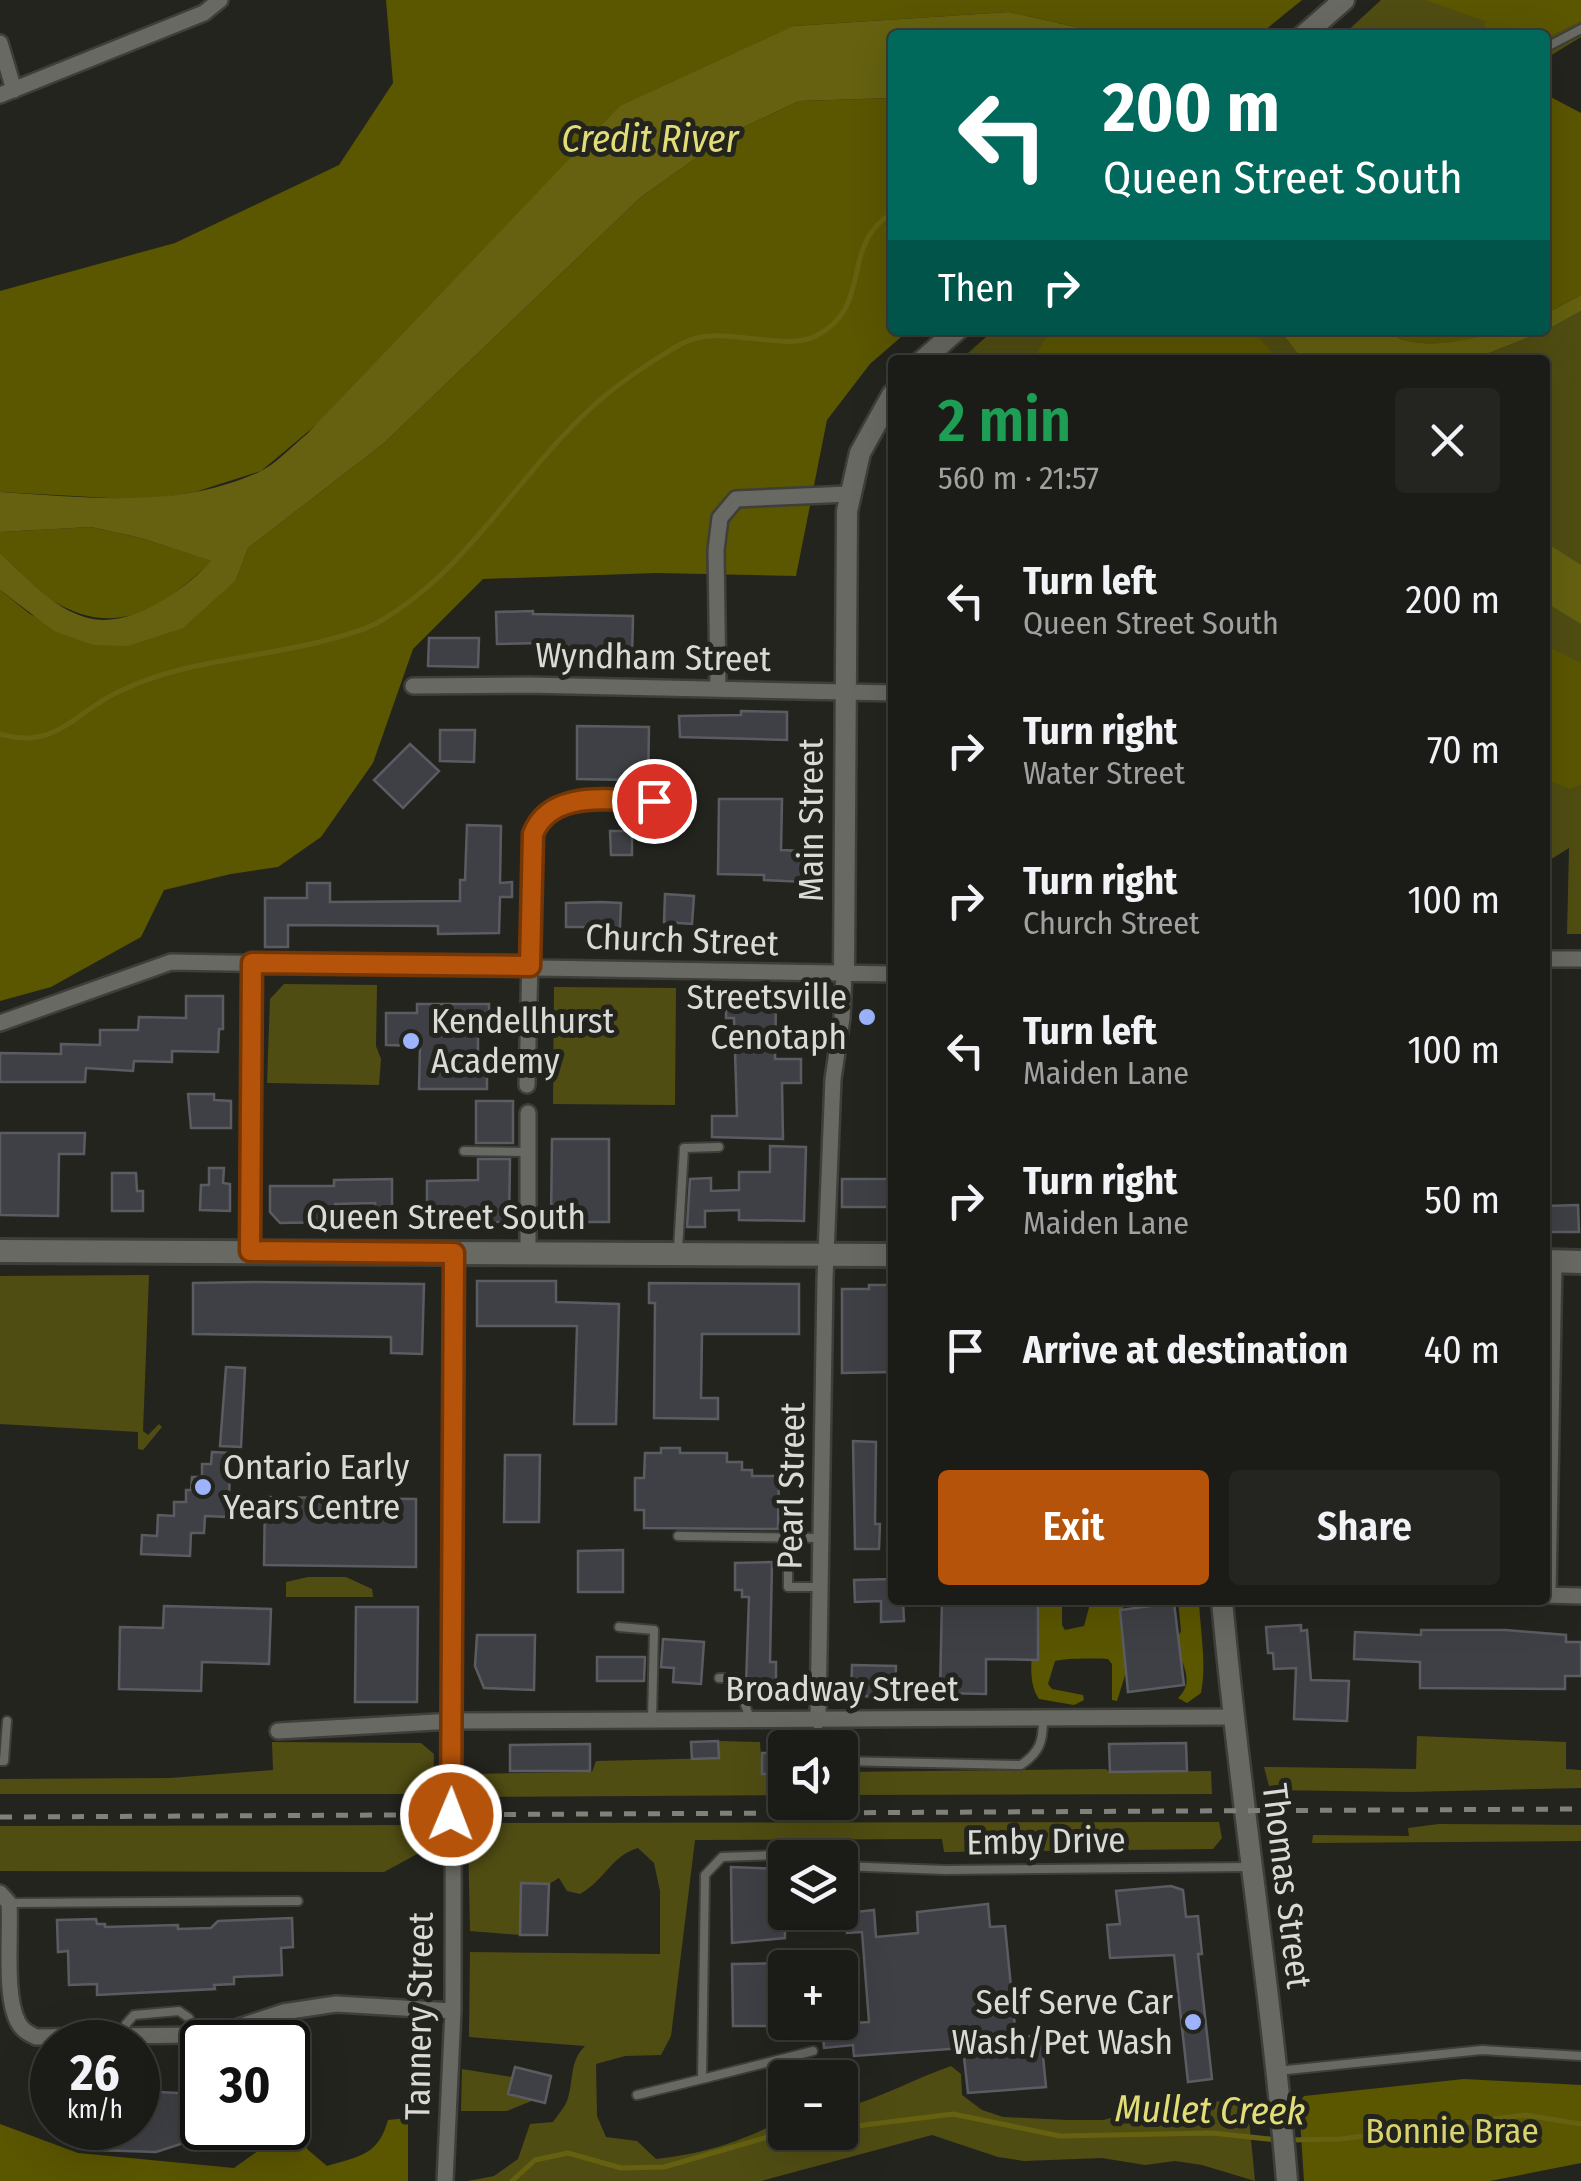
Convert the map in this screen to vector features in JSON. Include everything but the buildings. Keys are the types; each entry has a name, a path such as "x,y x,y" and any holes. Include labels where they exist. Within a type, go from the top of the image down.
{"main road":[{"name":"Queen Street South","path":"0,1251 888,1255"},
{"path":"1550,1262 1581,1262"}],"street":[{"path":"0,43 7,93 204,12 220,0"},
{"path":"1310,30 1344,0"},
{"path":"930,355 952,335"},
{"name":"Main Street","path":"826,1254 833,1080 844,973 844,691 850,494 860,454 888,402"},
{"path":"718,688 716,550 720,518 736,499 850,494"},
{"name":"Wyndham Street","path":"414,686 888,693"},
{"path":"527,1084 533,834 540,816 554,806 572,802 654,801"},
{"path":"1550,959 1581,959"},
{"name":"Church Street","path":"0,1023 171,962 888,974"},
{"path":"250,1251 252,963"},
{"path":"528,1113 528,1254"},
{"name":"Tannery Street","path":"444,2181 453,2011 454,1253"},
{"name":"Pearl Street","path":"818,1719 826,1254"},
{"path":"1550,1595 1581,1596"},
{"name":"Thomas Street","path":"1222,1605 1287,2181"},
{"name":"Broadway Street","path":"278,1730 453,1720 1232,1717"},
{"path":"5,1898 12,2000 16,2019 30,2034"},
{"path":"259,2020 336,2004 453,2011"}],"lane":[{"path":"1550,45 1581,29"},
{"path":"678,1254 684,1148 719,1147"},
{"path":"464,1151 528,1152"},
{"path":"678,1536 821,1538"},
{"path":"788,1538 788,1587 820,1587"},
{"path":"619,1626 654,1630 652,1720"},
{"path":"719,1678 736,1678 750,1719"},
{"path":"858,1762 1021,1764 1037,1752 1043,1740 1043,1718"},
{"path":"818,1719 818,1730"},
{"path":"0,1761 4,1761 7,1721"},
{"path":"702,2079 705,1876 722,1857 768,1855"},
{"name":"Emby Drive","path":"858,1867 945,1870 1253,1867"},
{"path":"5,1898 298,1901"},
{"path":"130,2020 134,2015 152,2012 185,2014 190,2020"},
{"path":"1277,2071 1482,2050 1581,2056"},
{"path":"636,2095 814,2051"}],"shaded area":[{"path":"1381,0 1581,0 1581,37 1550,56 1550,30 1348,30"},
{"path":"1581,311 1581,934 1567,934 1569,848 1550,860 1550,355 1484,355 1535,335 1550,335 1550,328"},
{"path":"988,335 1332,335 1365,355 966,355"},
{"path":"284,984 377,985 379,1085 267,1083 270,999"},
{"path":"554,987 676,988 675,1105 553,1104"},
{"path":"149,1275 143,1431 148,1435 159,1424 162,1427 143,1450 138,1449 138,1432 0,1424 0,1276"},
{"path":"308,1577 346,1577 372,1589 373,1597 286,1597 286,1582"},
{"path":"1417,1736 1566,1742 1566,1769 1581,1770 1581,1788 1270,1790 1264,1767 1416,1769"},
{"path":"718,1741 760,1742 762,1774 768,1774 768,1795 468,1797 469,1774 592,1772 596,1761 718,1758"},
{"path":"272,1742 421,1743 434,1754 433,1794 0,1794 0,1779 170,1778 273,1770"},
{"path":"1211,1771 1212,1794 858,1795 858,1772"},
{"path":"1219,1822 1222,1838 1213,1849 944,1852 942,1839 695,1840 671,2036 661,2055 625,2056 596,2064 597,2116 606,2137 637,2141 656,2159 707,2150 768,2127 768,2150 858,2150 858,2103 951,2066 961,2074 962,2095 982,2110 1003,2117 1104,2120 1130,2112 1247,2098 1255,2181 1175,2161 1145,2165 1102,2158 1024,2161 998,2157 932,2135 761,2181 468,2181 494,2176 518,2159 530,2124 553,2122 567,2101 574,2065 585,2046 469,2037 470,1952 660,1954 660,1891 654,1863 638,1848 621,1856 580,1894 567,1891 559,1878 549,1884 521,1883 520,1935 470,1931 468,1834 478,1833 481,1823"},
{"path":"1439,1824 1581,1825 1581,1841 1312,1843 1313,1835 1409,1836 1408,1828"},
{"path":"433,1825 432,1846 384,1872 0,1871 0,1826"},
{"path":"462,2069 512,2077 508,2094 534,2100 507,2111 461,2111"}],"green space":[{"path":"386,0 1302,0 1265,30 1089,30 1009,12 794,26 261,471 195,492 146,500 0,492 0,291 175,243 339,165 393,83"},
{"path":"1425,0 1581,0 1581,21 1550,36 1550,30 1484,30 1485,21"},
{"path":"1550,97 1581,113 1581,295 1550,311"},
{"path":"888,98 888,335 903,335 870,364 827,420 796,576 656,573 483,579 413,649 373,763 321,837 278,867 164,890 141,937 51,987 0,1001 0,590 30,614 93,645 236,580 248,548 383,444 641,197 733,132 799,101"},
{"path":"1048,335 1257,335 1274,355 1035,355"},
{"path":"1393,335 1489,335 1429,344"},
{"path":"91,527 212,561 157,604 119,618 98,618 53,601 0,553 0,532"},
{"path":"1550,648 1581,663 1581,784 1570,789 1550,781"},
{"path":"1039,1605 1062,1605 1065,1630 1084,1626 1090,1605 1123,1605 1124,1643 1175,1641 1181,1631 1178,1605 1199,1605 1201,1693 1187,1703 1178,1698 1186,1683 1180,1656 1128,1666 1117,1701 1112,1700 1112,1664 1108,1659 1072,1659 1055,1661 1048,1684 1052,1689 1083,1695 1084,1700 1074,1705 1039,1699 1032,1677"},
{"name":"Bonnie Brae","path":"1464,2079 1581,2085 1581,2163 1490,2181 1304,2181 1299,2104 1304,2096"},
{"path":"408,2118 408,2181 0,2181 0,2124 30,2135 30,2150 70,2150 234,2168 259,2150 308,2150 327,2166 358,2157 379,2141 388,2120"}],"water":[{"name":"Credit River","path":"1009,12 1089,30 888,30 888,98 799,101 733,132 641,197 383,444 248,548 236,580 183,628 128,646 93,645 54,631 0,590 0,553 52,600 88,618 121,618 172,595 211,561 141,538 91,527 0,532 0,492 99,498 164,496 228,484 265,469 307,434 620,106 794,26"},
{"path":"1581,295 1581,311 1550,328 1550,311"},
{"path":"1284,335 1393,335 1412,342 1460,341 1488,335 1535,335 1484,355 1299,355"},
{"path":"1550,545 1581,565 1581,624 1550,605"}],"waterway":[{"path":"0,734 20,738 52,733 106,698 146,680 327,640 377,623 438,578 563,436 604,396 650,363 697,338 804,340 834,323 852,292 866,242 888,216"},
{"name":"Mullet Creek","path":"858,2126 953,2114 1060,2136 1212,2133 1278,2140"},
{"name":"Mullet Creek","path":"1289,2140 1341,2139 1525,2115 1581,2124"},
{"name":"Mullet Creek","path":"512,2181 535,2160 568,2153 621,2168 664,2167 768,2137"}],"railway":[{"path":"0,1817 1581,1809"}],"place":[{"name":"Streetsville Cenotaph","path":"867,1017"},
{"name":"Kendellhurst Academy","path":"411,1041"},
{"name":"Ontario Early Years Centre","path":"203,1487"},
{"name":"Self Serve Car Wash/Pet Wash","path":"1193,2022"}],"route":[{"path":"451,1815 454,1253 250,1251 252,963 530,966 533,834 540,816 554,806 572,802 654,801"}]}
